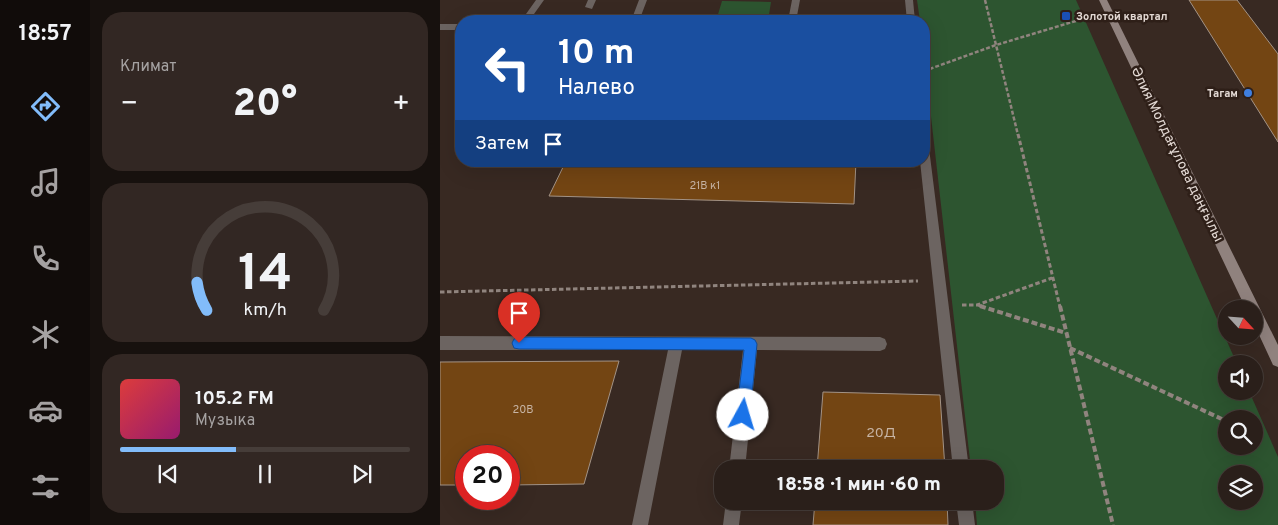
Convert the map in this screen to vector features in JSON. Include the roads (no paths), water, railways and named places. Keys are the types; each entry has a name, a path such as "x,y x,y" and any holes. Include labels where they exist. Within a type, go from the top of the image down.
{"main road":[{"name":"Әлия Молдағұлова даңғылы","path":"1103,0 1248,300"},
{"name":"Әлия Молдағұлова даңғылы","path":"1263,330 1278,360"}],"lane":[{"path":"529,15 540,0"},
{"path":"637,15 643,0"},
{"path":"793,15 796,0"},
{"path":"909,0 910,15"},
{"path":"440,27 455,27"},
{"path":"926,167 959,460"},
{"path":"440,343 880,344"},
{"path":"640,525 676,344"},
{"path":"738,460 751,344"},
{"path":"731,525 733,510"},
{"path":"965,510 967,525"}],"place":[{"name":"Золотой квартал","path":"1066,16"},
{"name":"Тагам","path":"1248,93"}]}
